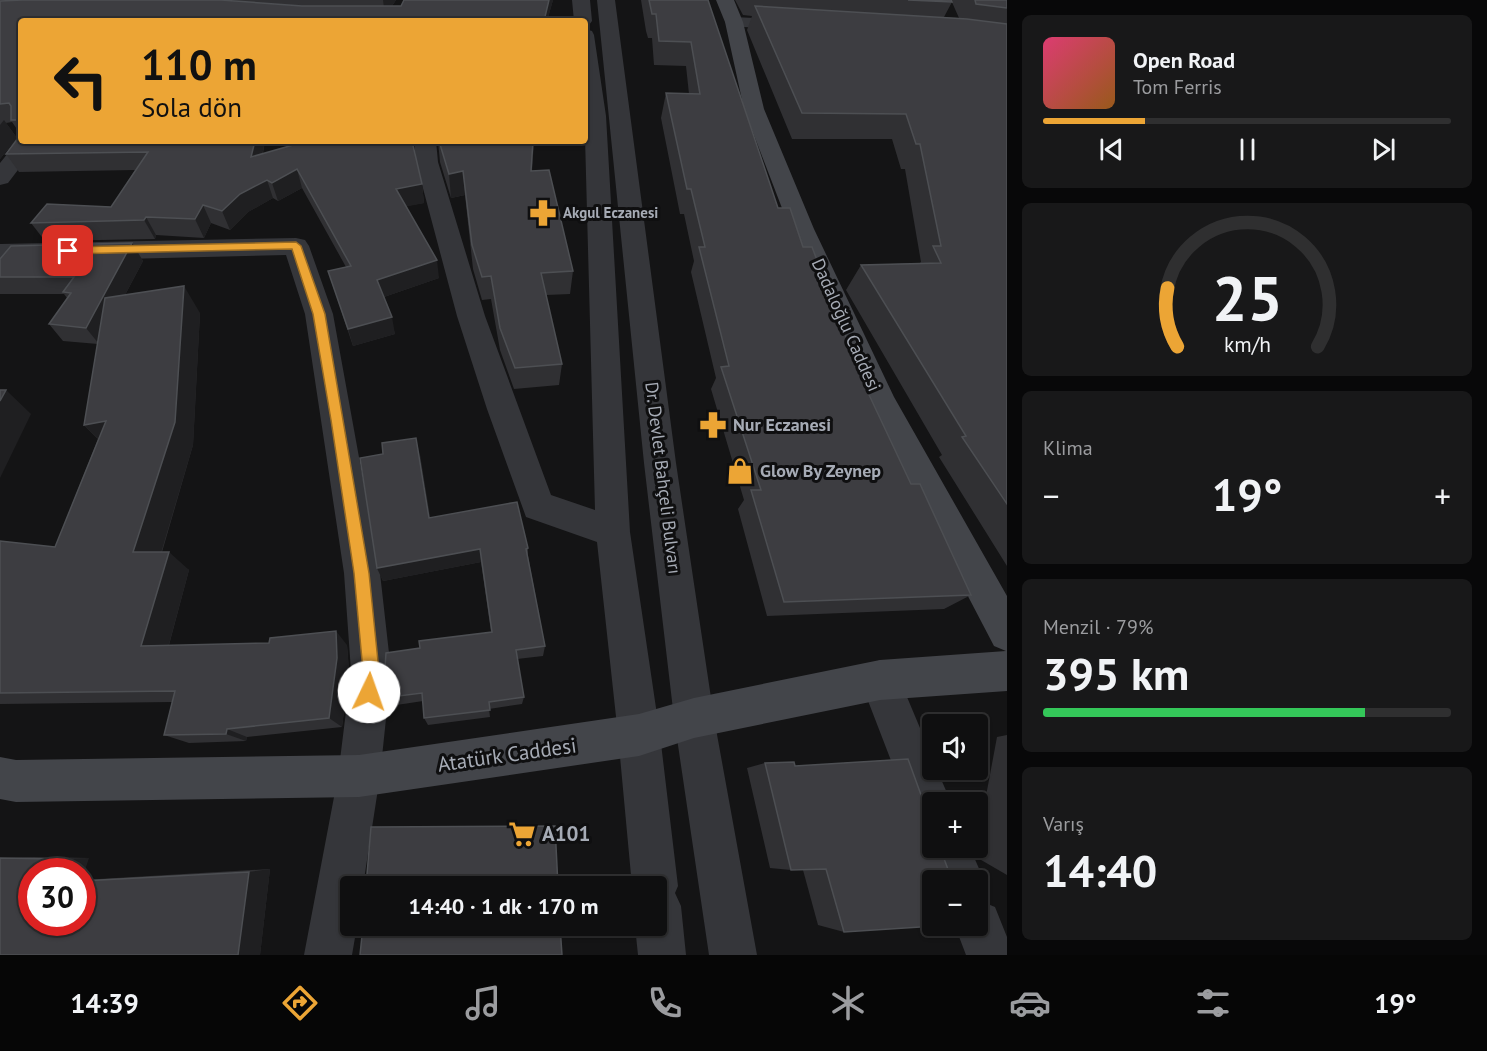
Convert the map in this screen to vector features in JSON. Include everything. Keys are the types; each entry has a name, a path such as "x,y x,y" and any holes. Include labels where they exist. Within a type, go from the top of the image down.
{"street":[{"path":"581,0 583,18"},
{"name":"Dr. Devlet Bahçeli Bulvarı","path":"606,0 660,463 694,718 733,955"},
{"path":"730,11 814,26"},
{"name":"Dadaloğlu Caddesi","path":"730,11 754,109 802,229 880,401 1007,633"},
{"path":"588,84 614,532 654,876"},
{"path":"0,178 18,138"},
{"path":"424,144 427,162 471,316 538,506 614,532"},
{"path":"0,252 296,246 319,314 362,573 371,671 359,776 328,955"},
{"name":"Atatürk Caddesi","path":"0,778 15,781 359,776 639,735 694,718 880,680 1007,671"},
{"path":"880,680 925,792"},
{"path":"660,936 662,955"},
{"path":"983,936 990,955"}],"building":[{"path":"221,0 302,6 401,6 404,0 549,0 545,18 18,18 18,120 11,120 9,103 0,104 0,1"},
{"path":"649,0 708,0 778,208 790,208 803,247 812,247 863,382 911,484 920,484 971,595 784,602 751,490 761,490 721,367 729,366 699,247 705,247 691,189 687,189 666,93 700,94 691,42 659,41 656,14 652,14"},
{"path":"908,0 951,0 952,2"},
{"path":"975,0 1007,0 1007,8 976,4"},
{"path":"755,6 967,19 1007,24 1007,504 962,437 966,436 861,265 941,263 933,246 941,246 920,144 916,144 906,114 802,113"},
{"path":"18,138 18,144 254,144 251,157 296,144 413,144 422,184 396,189 437,260 377,280 392,317 348,329 328,271 351,266 297,169 272,183 267,180 240,194 222,211 203,205 195,219 146,217 144,220 31,223 47,204 111,207 148,152 6,154"},
{"path":"440,144 533,144 531,171 549,170 573,271 541,273 562,364 515,368 500,328 491,276 482,277 472,245 463,171 449,174"},
{"path":"132,243 86,328 49,324 71,293 63,292 74,277 0,277 0,259 11,246"},
{"path":"184,286 175,422 133,552 169,552 141,646 269,643 270,638 336,631 337,658 329,718 227,729 226,734 164,735 175,691 0,693 0,541 55,547 106,421 84,425 105,298"},
{"path":"0,390 6,390 0,401"},
{"path":"416,438 429,518 517,502 528,548 526,549 545,646 516,650 524,697 489,702 490,710 424,718 422,693 383,698 386,653 420,648 419,641 492,632 480,549 377,568 360,458 383,454 382,443"},
{"path":"908,759 922,798 922,858 944,858 948,870 922,870 922,927 844,932 826,869 791,870 765,763 794,762 795,766"},
{"path":"555,826 558,876 367,876 371,827"},
{"path":"0,858 18,858 18,936 96,936 96,880 249,872 238,955 0,955"},
{"path":"362,936 561,936 562,955 360,955"}],"place":[{"name":"Akgul Eczanesi","path":"543,213"},
{"name":"Nur Eczanesi","path":"713,425"},
{"name":"Glow By Zeynep","path":"740,471"},
{"name":"A101","path":"522,834"}],"route":[{"path":"68,251 296,246 319,314 338,420 362,573 371,671 369,692"}]}
